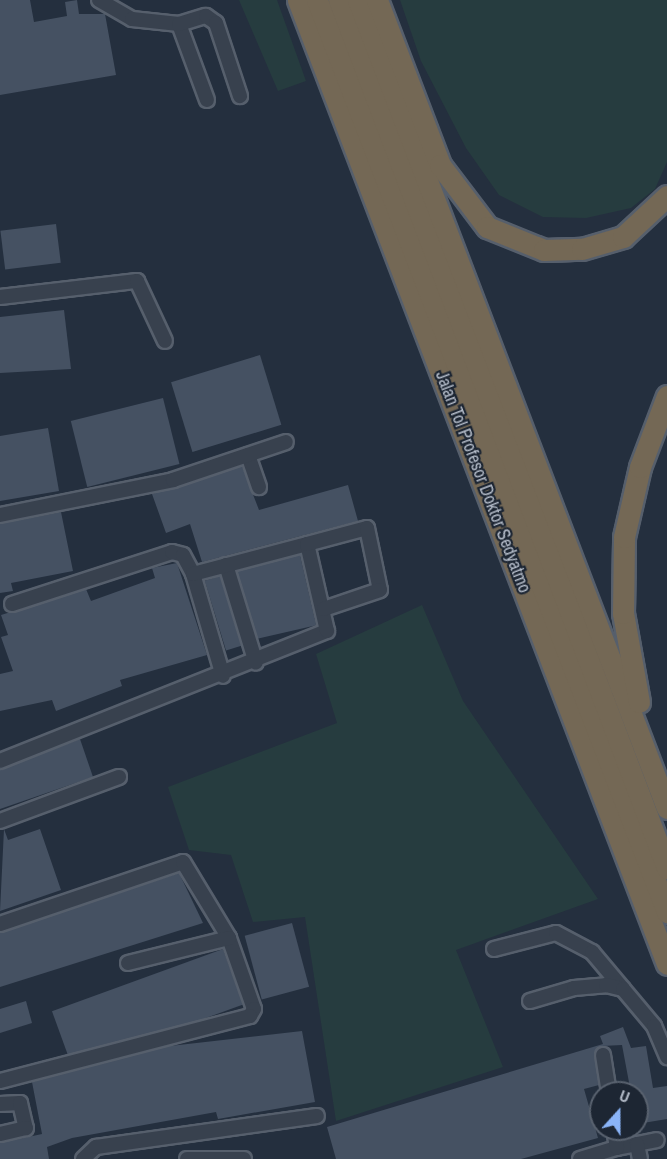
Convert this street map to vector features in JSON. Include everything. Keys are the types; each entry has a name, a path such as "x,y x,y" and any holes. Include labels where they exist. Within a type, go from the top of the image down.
{"highway":[{"name":"Jalan Tol Profesor Doktor Sedyatmo","path":"298,0 667,964"},
{"name":"Jalan Tol Profesor Doktor Sedyatmo","path":"317,0 667,912"},
{"name":"Jalan Tol Profesor Doktor Sedyatmo","path":"339,0 667,868"},
{"path":"358,0 667,808"},
{"path":"377,0 440,165 487,227 544,250 582,249 622,237 667,196"},
{"path":"667,396 631,501 622,576 635,688 667,786"}],"lane":[{"path":"99,0 132,19 179,24 206,16 216,23 240,96"},
{"path":"179,24 207,100"},
{"path":"0,297 137,281 165,341"},
{"path":"0,515 173,480 286,442"},
{"path":"248,455 259,487"},
{"path":"193,574 307,544 361,527 369,530 380,590 324,609"},
{"path":"0,761 256,663 327,632 324,609 307,544"},
{"path":"12,604 172,552 183,555 193,574 223,676"},
{"path":"226,565 256,663"},
{"path":"0,821 119,777"},
{"path":"0,924 183,862 229,938 254,1009 250,1016 0,1081"},
{"path":"494,949 556,933 592,952 654,1026 667,1057"},
{"path":"128,963 229,938"},
{"path":"530,1001 574,988 606,985 622,989"},
{"path":"603,1054 607,1081"},
{"path":"0,1104 20,1103 26,1128 0,1134"},
{"path":"83,1159 96,1147 317,1116"},
{"path":"579,1159 657,1140"},
{"path":"616,1141 617,1148"},
{"path":"637,1144 640,1159"},
{"path":"187,1159 242,1159"}],"green space":[{"path":"239,0 277,0 306,81 278,91"},
{"path":"400,0 667,0 667,162 655,189 631,208 586,218 543,217 499,195 466,148 421,61"},
{"path":"422,605 463,701 598,899 456,950 503,1067 336,1121 305,917 253,922 231,855 189,850 168,787 337,723 316,654"}],"building":[{"path":"0,0 30,0 34,22 67,16 65,2 77,0 79,14 105,14 116,75 0,95"},
{"path":"56,224 61,263 5,270 0,231"},
{"path":"64,310 71,369 0,373 0,317"},
{"path":"260,355 281,425 192,452 171,382"},
{"path":"163,398 179,464 87,487 71,421"},
{"path":"48,428 59,491 0,501 0,436"},
{"path":"242,466 259,510 348,485 358,521 202,562 190,524 166,533 152,494"},
{"path":"61,512 73,571 11,583 13,591 0,593 0,524"},
{"path":"300,555 316,625 253,640 237,570"},
{"path":"177,563 207,655 120,680 122,686 56,711 52,700 0,711 0,674 13,671 1,637 8,635 1,615 86,589 91,601 155,578 152,568"},
{"path":"220,576 241,646 226,650 205,581"},
{"path":"80,739 93,777 0,809 0,770"},
{"path":"4,829 8,840 40,829 61,890 0,911"},
{"path":"179,873 203,923 0,987 0,933"},
{"path":"292,923 309,987 262,999 245,936"},
{"path":"223,949 243,1004 72,1067 52,1011"},
{"path":"26,1001 32,1023 0,1033 0,1009"},
{"path":"623,1027 631,1048 646,1046 653,1088 667,1086 667,1119 649,1122 649,1081 629,1081 622,1045 602,1046 594,1055 598,1081 589,1081 589,1088 584,1089 589,1106 589,1140 521,1159 336,1159 327,1127 603,1044 600,1036"},
{"path":"302,1031 315,1102 218,1119 216,1112 72,1138 47,1147 49,1159 0,1159 0,1143 42,1134 32,1082 170,1046"}]}
